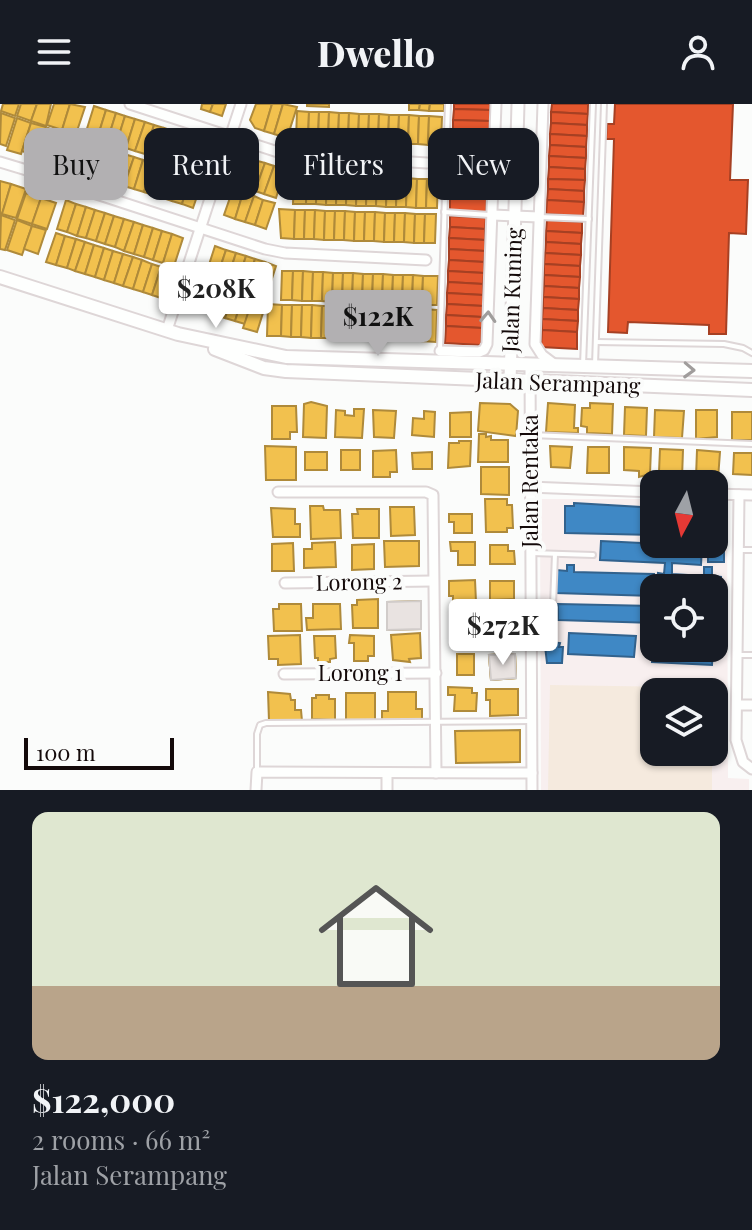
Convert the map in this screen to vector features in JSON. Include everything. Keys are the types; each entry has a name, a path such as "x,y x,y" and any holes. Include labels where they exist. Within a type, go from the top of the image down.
{"main road":[{"name":"Jalan Serampang","path":"0,277 172,332 264,368 347,375 752,390"},
{"name":"Jalan Serampang","path":"172,332 286,357 752,371"}],"street":[{"path":"130,104 206,128"},
{"path":"234,128 241,104"},
{"path":"440,351 479,352 487,344 496,104"},
{"name":"Jalan Kuning","path":"510,381 518,104"},
{"path":"543,104 535,344 542,355 558,366"},
{"path":"259,144 298,156 427,163"},
{"path":"0,162 24,169"},
{"path":"115,200 285,253 426,260"},
{"path":"172,332 211,200"},
{"path":"493,215 539,217"},
{"name":"Jalan Rentaka","path":"530,365 532,790"},
{"path":"529,487 640,491"},
{"path":"278,492 426,492 433,495 436,773"},
{"path":"728,495 752,495"},
{"path":"739,495 737,749 743,762 752,769"},
{"name":"Lorong 2","path":"285,583 433,581"},
{"path":"738,602 752,602"},
{"name":"Lorong 1","path":"284,674 436,673"},
{"path":"737,705 752,705"},
{"path":"256,790 257,772 532,773"},
{"path":"387,773 387,790"}],"lane":[{"path":"440,351 448,104"},
{"path":"589,367 593,104"},
{"path":"589,367 596,342 604,104"},
{"path":"444,212 493,215"},
{"path":"539,217 589,219"},
{"path":"596,342 724,344 752,353"},
{"path":"530,435 752,444"},
{"path":"738,550 752,550"},
{"path":"530,553 593,555"},
{"path":"552,631 555,554"},
{"path":"737,655 752,655"},
{"path":"257,772 257,734 260,725 531,721"}],"shaded area":[{"path":"540,499 640,499 640,558 727,558 727,574 640,574 640,662 728,662 728,678 640,678 640,766 728,766 728,778 749,779 749,790 541,790"},
{"path":"550,685 640,686 640,766 712,766 712,790 548,790"}],"building: Homes":[{"path":"3,104 19,104 15,116 1,111"},
{"path":"21,104 37,104 31,121 17,116"},
{"path":"37,104 51,104 46,126 31,121"},
{"path":"54,104 70,104 63,128 47,125"},
{"path":"70,104 85,107 78,128 63,128"},
{"path":"202,104 213,104 210,112 201,109"},
{"path":"213,104 226,104 222,116 210,112"},
{"path":"256,104 272,104 264,131 255,128 250,120"},
{"path":"272,104 283,104 274,134 264,131"},
{"path":"283,104 297,107 290,128 276,128"},
{"path":"329,104 329,107 307,106"},
{"path":"409,104 420,104 419,110 409,110"},
{"path":"420,104 430,104 429,111 419,110"},
{"path":"430,104 444,104 444,111 429,111"},
{"path":"94,106 106,110 100,128 87,128"},
{"path":"106,110 116,113 111,128 100,128"},
{"path":"297,111 309,112 308,128 296,128"},
{"path":"309,112 319,112 318,128 308,128"},
{"path":"319,112 329,112 328,128 318,128"},
{"path":"329,112 339,113 338,128 328,128"},
{"path":"1,113 15,118 6,146 0,144"},
{"path":"116,113 125,116 121,128 111,128"},
{"path":"339,113 349,113 348,128 338,128"},
{"path":"349,113 359,114 358,128 348,128"},
{"path":"359,114 369,114 368,128 358,128"},
{"path":"369,114 379,114 379,128 368,128"},
{"path":"379,114 389,115 389,128 379,128"},
{"path":"389,115 399,115 399,128 389,128"},
{"path":"399,115 409,115 409,128 399,128"},
{"path":"409,115 419,116 418,144 412,144 412,128 409,128"},
{"path":"125,116 135,119 128,142 128,128 121,128"},
{"path":"419,116 429,116 428,145 418,144"},
{"path":"429,116 442,117 442,128 429,128"},
{"path":"17,118 31,123 29,128 24,128 21,154 7,150"},
{"path":"135,119 145,122 135,151 128,149"},
{"path":"145,122 154,125 153,128 144,128 144,154 135,151"},
{"path":"31,123 46,127 46,128 29,128"},
{"path":"128,155 134,157 128,174"},
{"path":"134,157 143,160 134,189 128,187 128,174"},
{"path":"143,160 144,160 144,192 134,189"},
{"path":"259,161 265,163 259,180"},
{"path":"265,163 274,166 264,194 259,192 259,180"},
{"path":"274,166 275,166 275,198 264,194"},
{"path":"412,178 417,179 416,208 406,207 406,200 412,200"},
{"path":"417,179 427,179 426,208 416,208"},
{"path":"428,179 428,200 437,200 437,208 426,208"},
{"path":"0,181 11,184 2,214 0,213"},
{"path":"11,184 24,188 16,218 2,214"},
{"path":"24,199 40,200 32,224 17,219"},
{"path":"40,200 56,203 47,229 32,224"},
{"path":"66,200 76,204 67,232 57,229"},
{"path":"183,200 196,200 193,208 182,204"},
{"path":"229,200 241,200 235,219 224,215"},
{"path":"241,200 253,200 245,222 235,219"},
{"path":"253,200 263,200 255,225 245,222"},
{"path":"263,200 275,203 266,229 255,225"},
{"path":"293,200 306,200 306,204 293,204"},
{"path":"316,200 326,200 326,205 316,204"},
{"path":"326,200 336,200 336,205 326,205"},
{"path":"336,200 346,200 346,205 336,205"},
{"path":"346,200 356,200 356,206 346,205"},
{"path":"356,200 366,200 366,206 356,206"},
{"path":"366,200 376,200 376,206 366,206"},
{"path":"376,200 386,200 386,207 376,206"},
{"path":"386,200 396,200 396,207 386,207"},
{"path":"396,200 406,200 406,207 396,207"},
{"path":"76,204 86,207 77,236 67,232"},
{"path":"86,207 95,210 86,238 77,236"},
{"path":"279,209 295,210 294,239 281,238"},
{"path":"95,210 105,213 96,241 86,238"},
{"path":"295,210 305,210 304,239 294,239"},
{"path":"305,210 315,210 314,239 304,239"},
{"path":"315,210 325,211 324,240 314,239"},
{"path":"325,211 335,211 334,240 324,240"},
{"path":"335,211 345,211 344,240 334,240"},
{"path":"345,211 355,212 354,241 344,240"},
{"path":"355,212 365,212 364,241 354,241"},
{"path":"365,212 375,212 374,241 364,241"},
{"path":"375,212 385,213 384,242 374,241"},
{"path":"105,213 114,216 105,244 96,241"},
{"path":"385,213 395,213 394,242 384,242"},
{"path":"395,213 405,213 404,242 394,242"},
{"path":"405,213 415,214 414,243 404,242"},
{"path":"415,214 425,214 424,243 414,243"},
{"path":"425,214 436,214 435,243 424,243"},
{"path":"1,215 15,220 5,250 0,249"},
{"path":"114,216 124,219 115,247 105,244"},
{"path":"124,219 134,222 124,251 115,247"},
{"path":"17,220 32,226 22,255 7,250"},
{"path":"134,222 143,225 134,254 124,251"},
{"path":"143,225 153,228 144,257 134,254"},
{"path":"32,226 46,230 38,254 24,249"},
{"path":"153,228 162,231 153,260 144,257"},
{"path":"162,231 172,234 163,263 153,260"},
{"path":"56,233 65,236 56,265 46,262"},
{"path":"172,234 183,238 174,266 163,263"},
{"path":"65,236 76,239 67,268 56,265"},
{"path":"76,239 85,242 75,271 67,268"},
{"path":"85,242 94,245 85,274 75,271"},
{"path":"94,245 104,248 95,277 85,274"},
{"path":"215,246 226,250 216,280 205,277"},
{"path":"104,248 113,251 104,280 95,277"},
{"path":"226,250 236,253 226,284 216,280"},
{"path":"113,251 123,254 114,283 104,280"},
{"path":"236,253 246,256 236,287 226,284"},
{"path":"123,254 133,257 123,286 114,283"},
{"path":"246,256 255,259 245,290 236,287"},
{"path":"133,257 142,260 133,289 123,286"},
{"path":"255,259 265,262 255,293 245,290"},
{"path":"142,260 152,264 143,292 133,289"},
{"path":"265,262 276,266 266,297 255,293"},
{"path":"152,264 161,267 152,295 143,292"},
{"path":"161,267 173,270 164,299 152,295"},
{"path":"282,271 293,271 292,300 281,300"},
{"path":"293,271 303,271 302,301 292,300"},
{"path":"303,271 313,272 312,301 302,301"},
{"path":"313,272 323,272 322,301 312,301"},
{"path":"323,272 333,273 332,302 322,301"},
{"path":"333,273 343,273 342,302 332,302"},
{"path":"343,273 353,273 352,302 342,302"},
{"path":"353,273 363,274 362,303 352,302"},
{"path":"363,274 373,274 372,303 362,303"},
{"path":"373,274 383,274 382,303 372,303"},
{"path":"383,274 393,275 392,304 382,303"},
{"path":"393,275 403,275 402,304 392,304"},
{"path":"403,275 413,275 412,304 402,304"},
{"path":"413,275 423,276 422,305 412,304"},
{"path":"423,276 438,276 437,305 422,305"},
{"path":"203,279 215,283 206,312 193,308"},
{"path":"215,283 225,286 215,315 206,312"},
{"path":"225,286 235,289 225,318 215,315"},
{"path":"235,289 244,292 235,321 225,318"},
{"path":"244,292 254,295 245,324 235,321"},
{"path":"254,295 267,300 257,332 243,328"},
{"path":"268,304 282,305 281,336 267,336"},
{"path":"282,305 292,305 291,337 281,336"},
{"path":"292,305 302,305 301,337 291,337"},
{"path":"302,305 312,305 311,338 301,337"},
{"path":"312,305 322,306 321,338 311,338"},
{"path":"322,306 332,306 331,338 321,338"},
{"path":"332,306 342,307 341,339 331,338"},
{"path":"342,307 352,307 351,339 341,339"},
{"path":"352,307 362,307 361,339 351,339"},
{"path":"362,307 372,308 371,339 361,339"},
{"path":"372,308 382,308 381,340 371,339"},
{"path":"382,308 392,308 391,340 381,340"},
{"path":"392,308 402,308 401,340 391,340"},
{"path":"402,308 412,309 411,341 401,340"},
{"path":"412,309 422,309 421,341 411,341"},
{"path":"422,309 437,310 436,342 421,341"},
{"path":"311,402 327,406 326,438 303,437 304,404"},
{"path":"480,403 510,404 518,411 516,436 478,431"},
{"path":"548,403 575,405 574,428 578,428 578,433 546,432"},
{"path":"590,403 613,404 612,434 587,433 587,427 581,426 582,408 590,408"},
{"path":"272,406 296,406 297,432 290,432 290,439 272,439"},
{"path":"625,407 647,408 646,436 624,435"},
{"path":"354,409 364,409 362,438 335,437 336,410 354,416"},
{"path":"373,410 396,411 394,438 374,437"},
{"path":"655,410 684,411 682,438 654,437"},
{"path":"696,410 717,410 717,437 696,439"},
{"path":"424,411 435,412 434,437 412,435 413,418 424,419"},
{"path":"471,412 471,437 450,437 450,413"},
{"path":"732,412 752,412 752,440 732,440"},
{"path":"479,434 491,436 491,440 508,440 508,462 478,462"},
{"path":"471,441 470,466 448,468 449,443"},
{"path":"265,446 296,447 296,480 266,480"},
{"path":"550,446 572,447 570,468 551,467"},
{"path":"588,447 609,447 609,473 587,473"},
{"path":"624,447 651,448 650,470 640,470 639,477 639,471 624,470"},
{"path":"660,449 683,450 682,470 659,470"},
{"path":"341,450 360,450 360,470 341,470"},
{"path":"396,450 397,472 390,472 390,477 373,477 373,451"},
{"path":"697,450 720,452 719,470 696,470"},
{"path":"305,452 327,452 327,470 305,470"},
{"path":"432,452 432,469 413,469 412,453"},
{"path":"734,453 752,453 752,475 733,474"},
{"path":"481,467 509,467 509,495 481,494"},
{"path":"485,499 507,499 507,505 512,505 513,528 507,528 507,532 486,532"},
{"path":"310,506 340,510 341,538 311,539"},
{"path":"390,507 414,507 415,535 391,536"},
{"path":"271,508 295,509 295,524 300,524 300,537 273,537"},
{"path":"357,509 379,509 379,538 353,538 352,514 358,514"},
{"path":"449,514 472,514 472,533 454,533 454,522 449,522"},
{"path":"384,541 419,541 419,566 385,567"},
{"path":"335,542 336,567 304,568 304,549 312,549 312,543"},
{"path":"450,542 475,542 475,565 458,565 458,551 451,551"},
{"path":"293,543 294,571 272,571 272,544"},
{"path":"374,544 374,569 352,570 352,545"},
{"path":"490,545 508,545 508,551 514,551 515,564 490,564"},
{"path":"475,580 476,602 472,602 472,614 465,614 463,606 453,606 449,581"},
{"path":"490,581 514,581 514,599 490,600"},
{"path":"378,599 378,628 353,628 352,605 357,605 357,600"},
{"path":"421,601 421,629 387,630 387,602"},
{"path":"279,604 301,604 302,631 274,631 273,609 279,609"},
{"path":"313,604 340,604 341,629 307,630 306,618 313,618"},
{"path":"516,613 516,645 489,646 488,622 491,621 491,614"},
{"path":"451,622 477,622 477,642 454,642"},
{"path":"420,633 421,658 409,659 410,662 393,660 391,635"},
{"path":"300,635 301,664 278,665 278,659 269,659 268,636"},
{"path":"350,635 374,636 374,656 368,656 368,661 354,661 354,643 349,643"},
{"path":"314,636 335,636 336,658 330,659 330,662 318,662"},
{"path":"457,654 474,654 474,675 457,675"},
{"path":"515,654 516,678 491,680 489,655"},
{"path":"515,654 516,678 491,680 489,655"},
{"path":"448,687 472,688 472,693 477,693 476,711 454,711 455,695 448,695"},
{"path":"486,689 518,689 518,715 490,716"},
{"path":"268,692 290,694 291,700 295,700 295,710 301,710 302,721 269,721"},
{"path":"388,692 416,692 416,709 422,709 422,722 382,722 382,711 388,711"},
{"path":"346,693 375,693 375,720 346,721"},
{"path":"329,695 329,699 335,699 335,720 312,719 312,698"},
{"path":"520,730 520,762 456,763 455,731"}],"building: Shops":[{"path":"454,104 490,104 490,110 454,109"},
{"path":"552,104 588,104 588,114 551,112"},
{"path":"615,104 733,104 730,180 748,180 746,234 729,233 726,334 709,334 709,325 628,322 627,333 608,332 614,139 606,139 607,124 614,124"},
{"path":"454,109 490,110 490,121 453,120"},
{"path":"551,112 588,114 587,125 551,123"},
{"path":"453,120 490,121 489,128 453,128"},
{"path":"551,123 587,125 587,136 550,134"},
{"path":"550,134 587,136 586,147 550,145"},
{"path":"550,145 586,147 586,158 549,156"},
{"path":"549,156 586,158 585,169 549,167"},
{"path":"549,167 585,169 585,180 548,179"},
{"path":"548,179 585,180 584,191 548,189"},
{"path":"548,189 584,191 584,202 547,200"},
{"path":"450,200 487,200 486,212 450,211"},
{"path":"547,200 584,202 583,216 546,214"},
{"path":"450,216 486,218 485,229 450,227"},
{"path":"547,220 582,222 582,233 546,231"},
{"path":"450,227 485,229 485,240 449,238"},
{"path":"546,231 582,233 581,244 546,242"},
{"path":"449,238 485,240 485,251 449,249"},
{"path":"546,242 581,244 581,255 545,253"},
{"path":"449,249 485,251 484,262 449,260"},
{"path":"545,253 581,255 580,266 544,264"},
{"path":"449,260 484,262 484,273 448,271"},
{"path":"544,264 580,266 580,277 544,275"},
{"path":"448,271 484,273 483,284 448,282"},
{"path":"544,275 580,277 579,288 544,286"},
{"path":"448,282 483,284 483,295 447,293"},
{"path":"544,286 579,288 579,299 543,297"},
{"path":"447,293 483,295 483,306 447,304"},
{"path":"543,297 579,299 578,310 543,308"},
{"path":"447,304 483,306 482,317 446,315"},
{"path":"543,308 578,310 578,321 542,319"},
{"path":"446,315 482,317 482,328 446,326"},
{"path":"542,319 578,321 577,332 542,330"},
{"path":"446,326 482,328 481,345 445,343"},
{"path":"542,330 577,332 577,349 541,347"}],"building: Schools":[{"path":"574,503 640,507 640,535 565,533 565,506 574,506"},
{"path":"601,541 640,543 640,558 701,558 701,565 672,563 672,574 664,574 665,563 600,560"},
{"path":"708,558 724,558 724,562 708,562"},
{"path":"567,565 574,565 574,572 654,574 640,574 640,596 556,593 557,570 567,571"},
{"path":"704,567 712,567 712,574 704,574"},
{"path":"558,604 640,606 640,623 558,620"},
{"path":"569,633 636,636 634,657 568,654"},
{"path":"551,642 560,643 559,647 563,647 562,663 547,663 545,646 551,646"},
{"path":"652,662 712,662 712,665"}],"building: Other":[{"path":"421,601 421,629 387,630 387,602"},
{"path":"515,654 516,678 491,680 489,655"}]}
